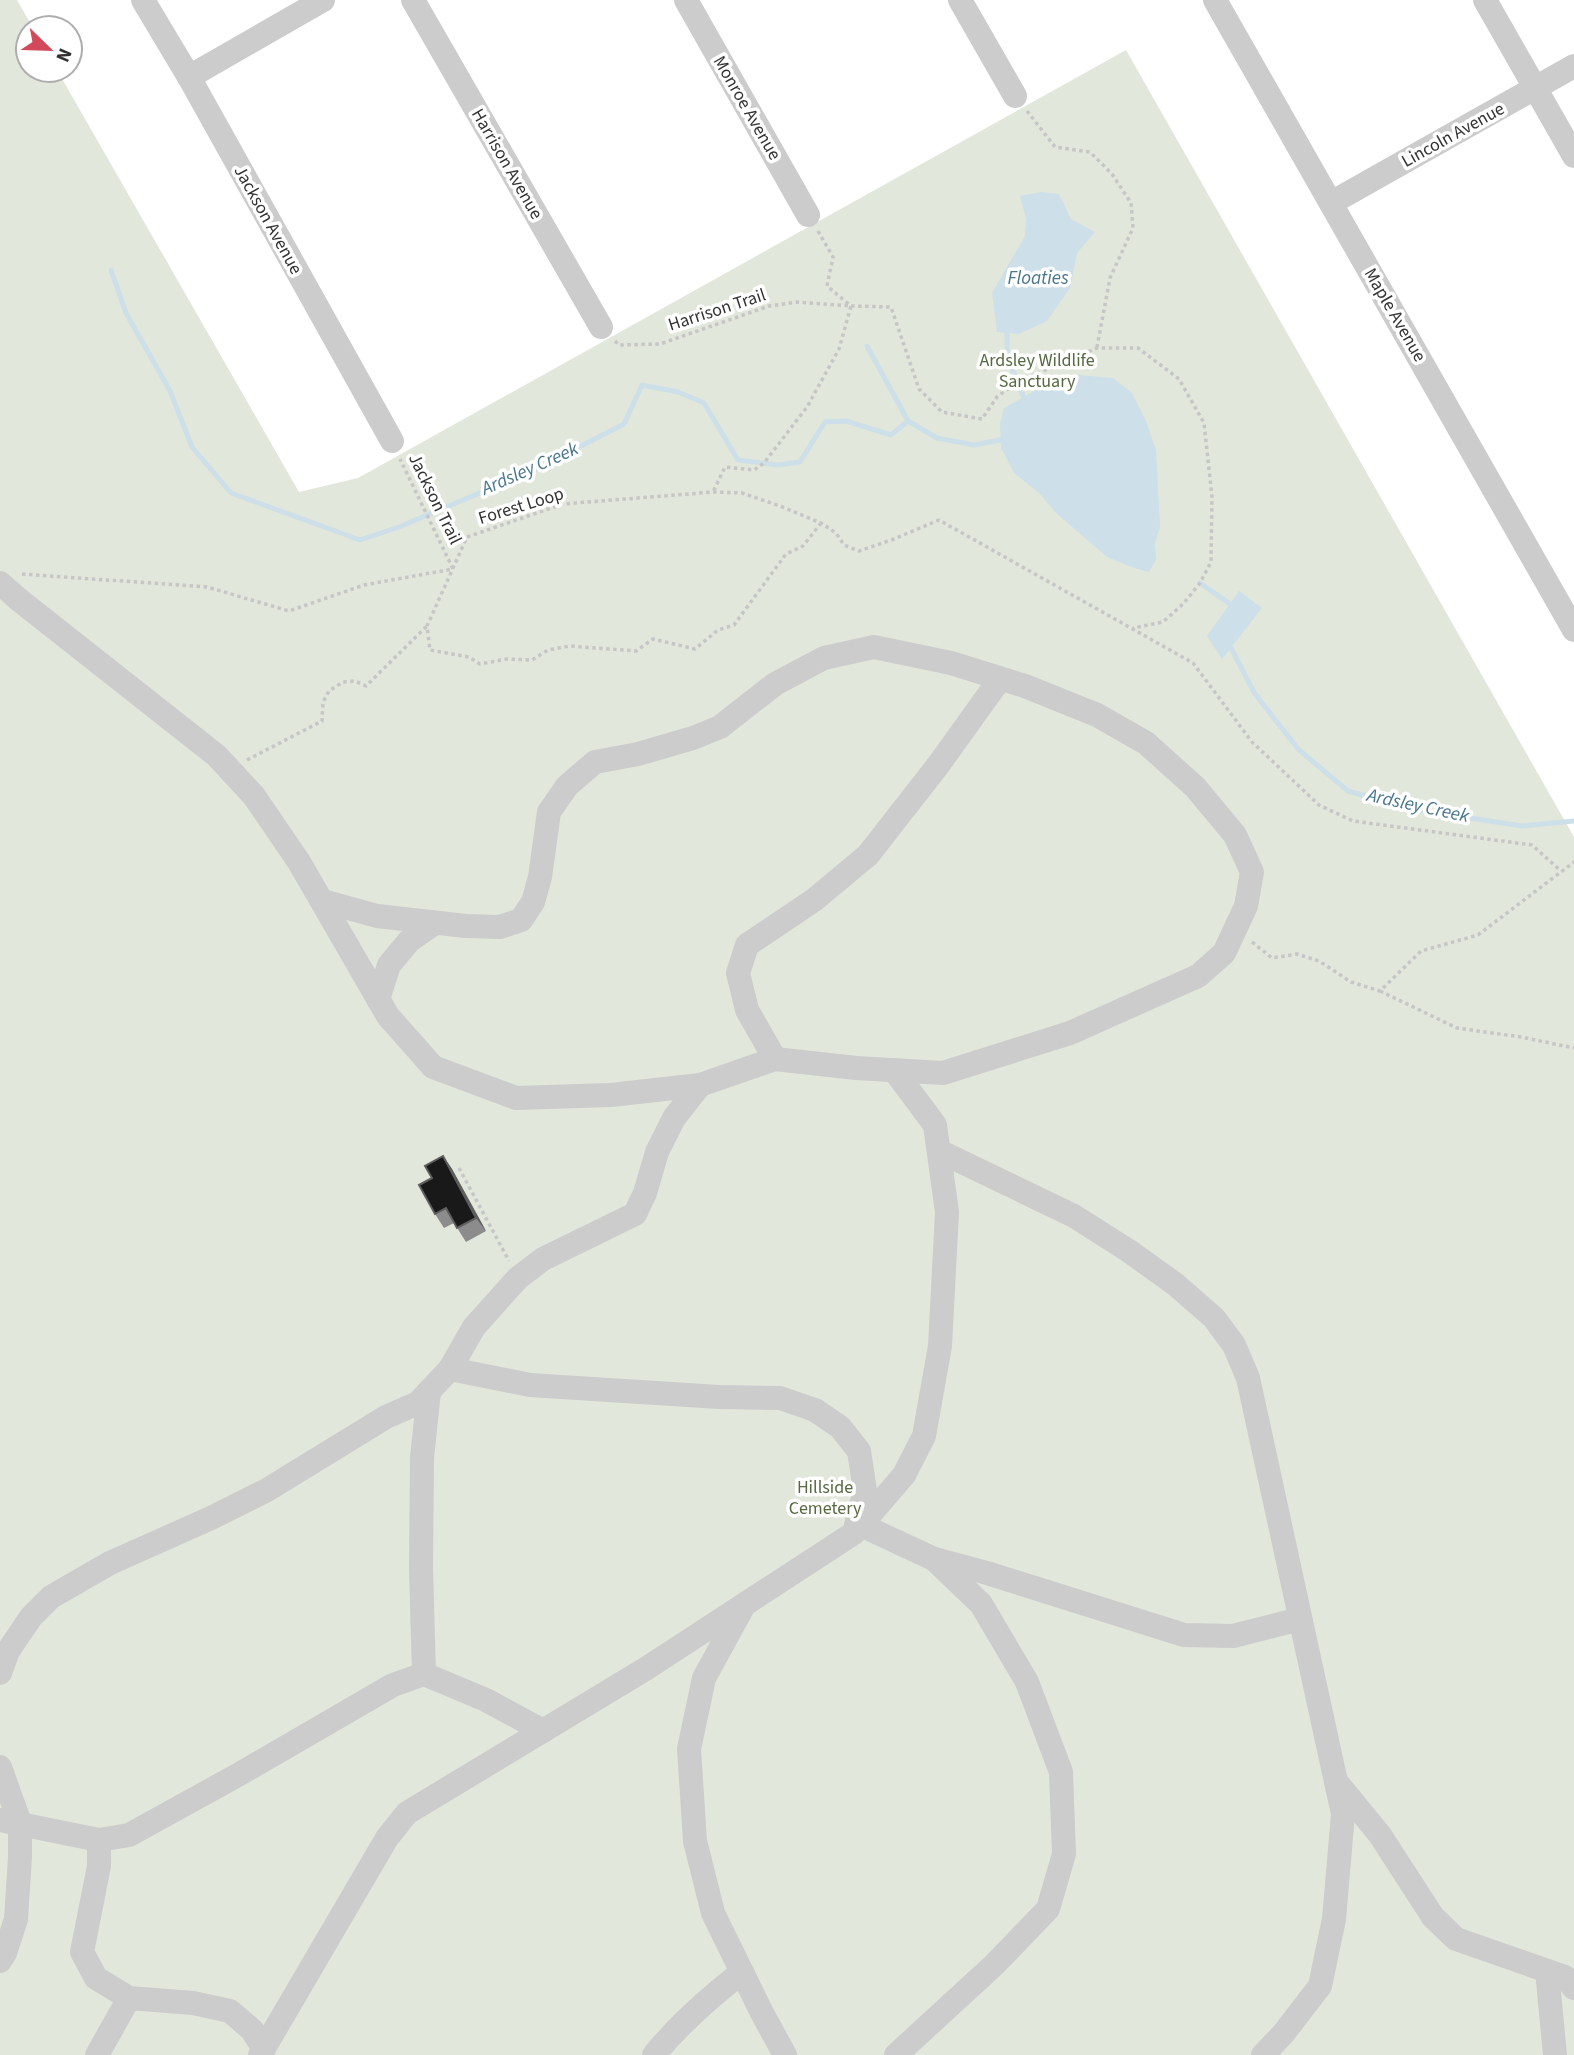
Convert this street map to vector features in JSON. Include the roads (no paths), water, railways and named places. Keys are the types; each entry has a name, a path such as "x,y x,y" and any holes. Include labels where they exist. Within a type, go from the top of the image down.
{"street":[{"name":"Jackson Avenue","path":"143,0 189,77 392,441"},
{"path":"189,77 323,0"},
{"name":"Harrison Avenue","path":"413,0 601,327"},
{"name":"Monroe Avenue","path":"686,0 808,215"},
{"path":"960,0 1015,96"},
{"name":"Maple Avenue","path":"1215,0 1574,630"},
{"path":"1485,0 1574,156"},
{"name":"Lincoln Avenue","path":"1331,204 1574,66"},
{"path":"6,578 18,599 218,756 254,796 323,901 388,1016 433,1067 516,1098 611,1095 700,1085 775,1059 943,1073 1070,1033 1199,976 1224,953 1247,906 1252,872 1235,835 1195,788 1146,743 1097,715 1000,678 951,663 874,647 824,658 775,684 720,727 694,738 638,754 595,762 567,786 549,812 540,877 533,902 521,920 500,928 435,923 377,916 323,901"},
{"path":"775,1059 747,1010 738,973 747,945 814,900 868,855 939,764 1000,678"},
{"path":"378,999 390,965 409,941 435,923"},
{"path":"262,2052 387,1838 407,1813 647,1668 857,1529 905,1475 924,1436 940,1346 947,1212 935,1125 894,1070"},
{"path":"0,1673 8,1651 31,1617 51,1597 110,1563 267,1490 387,1417 418,1403 450,1369 474,1327 518,1278 543,1259 635,1213 645,1194 657,1152 674,1118 700,1085"},
{"path":"939,1151 1073,1216 1175,1284 1214,1318 1234,1345 1248,1378 1343,1814 1334,1919 1320,1986 1263,2055"},
{"path":"450,1369 530,1385 719,1397 780,1398 815,1410 840,1427 859,1451 865,1490 857,1529"},
{"path":"424,1674 422,1458 429,1391"},
{"path":"857,1529 934,1559 1184,1634 1233,1636 1300,1619"},
{"path":"896,2055 994,1965 1048,1909 1064,1854 1061,1772 1027,1682 981,1604 934,1559"},
{"path":"745,1604 705,1678 690,1749 695,1841 713,1913 785,2055"},
{"path":"10,1832 99,1840 129,1835 393,1685 424,1674 486,1700 542,1731"},
{"path":"0,1768 10,1832 16,1919 0,1961"},
{"path":"1336,1782 1380,1835 1433,1917 1456,1939 1565,1977 1574,1988"},
{"path":"99,1840 99,1866 82,1952 96,1978 129,1998 193,2003 230,2011 252,2031 262,2052"},
{"path":"1547,1971 1555,2055"},
{"path":"654,2055 706,2000 742,1972"},
{"path":"97,2055 129,1998"}],"water":[{"name":"Floaties","path":"1041,192 1059,194 1071,219 1095,232 1077,253 1070,288 1047,321 1019,334 997,332 992,293 1025,236 1026,219 1020,196"},
{"path":"1079,375 1113,378 1132,393 1146,421 1156,450 1160,527 1155,543 1156,560 1149,572 1107,557 1014,473 1001,448 1000,423 1004,408 1049,383"},
{"path":"1239,591 1262,608 1222,659 1207,636"}],"waterway":[{"name":"Ardsley Creek","path":"111,270 126,313 170,391 192,447 231,493 360,540 399,527 534,470 624,424 642,385 678,392 704,403 738,460 778,465 800,462 825,422 846,421 891,435 908,421 937,438 974,445 1000,440"},
{"path":"1007,333 1007,357 1024,398"},
{"path":"867,346 908,421"},
{"path":"1200,583 1230,604"},
{"name":"Ardsley Creek","path":"1227,645 1255,694 1299,750 1348,791 1412,809 1522,826 1574,821"}],"park label":[{"name":"Ardsley Wildlife Sanctuary","path":"1037,370"},
{"name":"Hillside Cemetery","path":"825,1497"}]}
